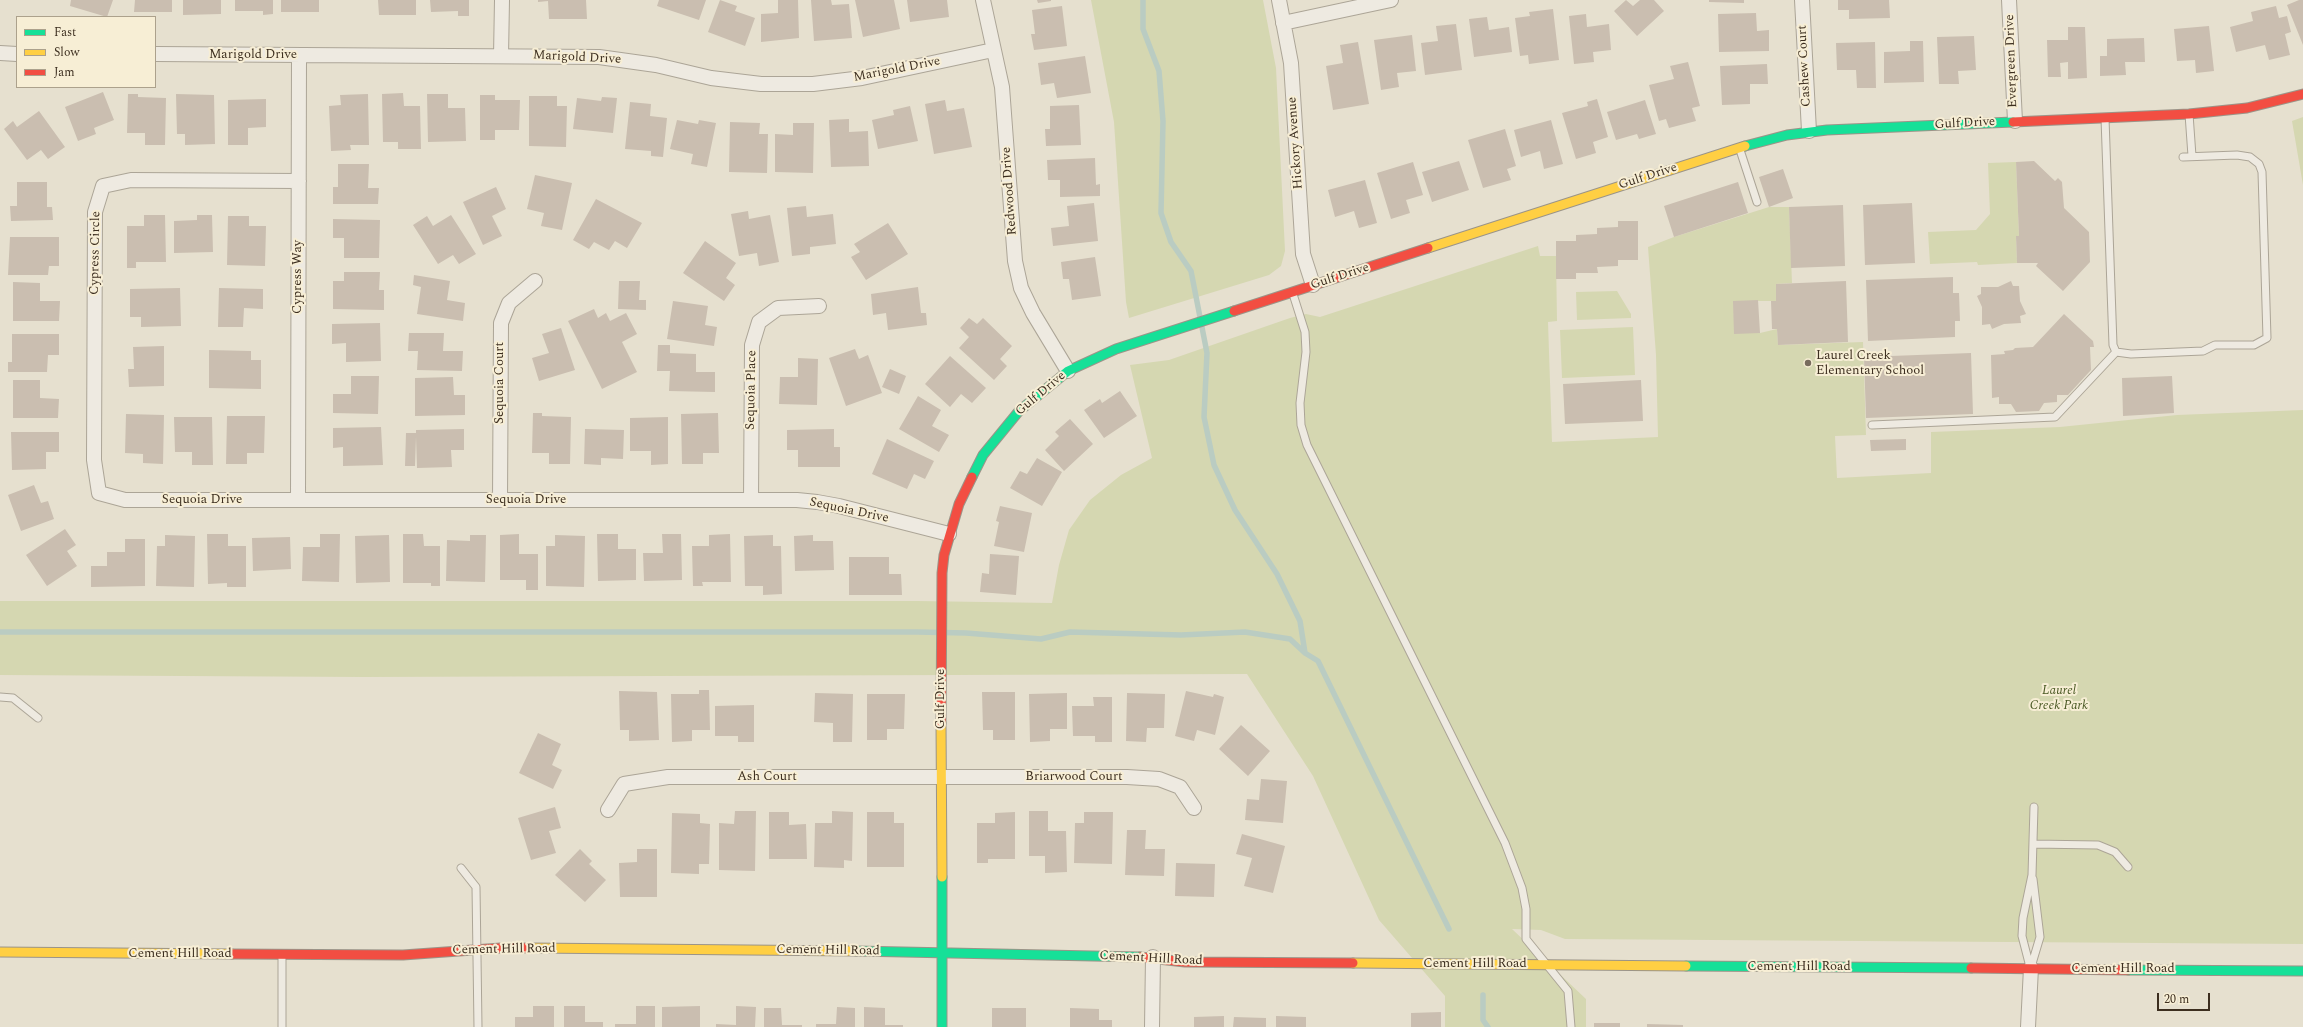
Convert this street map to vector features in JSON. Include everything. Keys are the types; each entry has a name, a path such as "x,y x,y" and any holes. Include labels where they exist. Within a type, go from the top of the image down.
{"street":[{"path":"501,56 502,0"},
{"name":"Redwood Drive","path":"983,0 1002,87 1015,260 1021,288 1033,313 1068,371"},
{"name":"Hickory Avenue","path":"1279,0 1290,63 1303,254 1313,285"},
{"path":"1283,23 1391,0"},
{"name":"Cashew Court","path":"1802,0 1809,131"},
{"name":"Evergreen Drive","path":"2010,0 2014,122"},
{"name":"Marigold Drive","path":"156,54 599,57 656,65 711,78 761,84 813,84 862,78 993,50"},
{"path":"0,54 16,54"},
{"name":"Cypress Way","path":"298,500 300,55"},
{"name":"Gulf Drive","path":"942,1027 940,644 942,574 949,534 965,490 986,451 1019,411 1068,371 1110,351 1313,285 1739,148 1809,131 2189,114 2247,108 2303,94"},
{"name":"Cypress Circle","path":"99,493 94,460 95,212 103,186 131,180 299,181"},
{"name":"Sequoia Court","path":"500,500 501,323 509,302 535,281"},
{"name":"Sequoia Place","path":"751,500 752,345 759,322 778,308 820,306"},
{"name":"Sequoia Drive","path":"99,493 125,500 751,500 817,502 949,534"},
{"name":"Ash Court","path":"608,810 624,784 668,777 941,777"},
{"name":"Briarwood Court","path":"941,777 1158,778 1180,787 1194,808"},
{"name":"Cement Hill Road","path":"0,952 403,954 478,950 942,952 1153,957 1185,962 2303,971"},
{"path":"1152,1027 1153,957"},
{"path":"2028,1027 2031,968"}],"lane":[{"path":"2189,114 2192,156"},
{"path":"2105,118 2113,345 2116,352"},
{"path":"1739,148 1757,202"},
{"path":"2116,352 2131,354 2203,351 2215,344 2254,345 2267,338 2262,172 2259,164 2250,157 2237,155 2183,157"},
{"path":"1293,292 1305,332 1306,352 1300,403 1301,425 1307,445 1505,843 1522,888 1526,909 1526,939 1568,991 1571,1027"},
{"path":"1872,425 2055,417 2116,352"},
{"path":"0,697 13,698 38,718"},
{"path":"2031,968 2040,937 2032,875 2034,807"},
{"path":"2033,844 2098,845 2115,852 2128,867"},
{"path":"461,868 476,887 478,1027"},
{"path":"2031,968 2022,936 2023,918 2032,875"},
{"path":"282,954 282,1027"}],"green space":[{"path":"1091,0 1263,0 1276,68 1285,251 1281,266 1269,275 1129,318 1126,302 1114,122"},
{"path":"2303,117 2303,185 2292,121"},
{"path":"2016,162 2019,236 2016,236 2017,263 1978,265 1977,262 1930,264 1928,232 1976,230 1990,214 1988,163"},
{"name":"Laurel Creek Park","path":"1769,207 1789,207 1792,283 1776,284 1776,301 1733,301 1760,333 1777,329 1778,345 1863,342 1866,435 1835,436 1837,478 1931,473 1931,432 2060,427 2177,415 2303,410 2303,944 1565,939 1541,930 1512,929 1586,999 1586,1027 1445,1027 1445,996 1379,920 1313,776 1247,674 364,677 0,675 0,601 917,601 1052,603 1059,565 1069,530 1090,500 1121,475 1152,458 1130,365 1169,360 1290,318 1306,314 1320,317 1538,246 1540,256 1556,256 1557,321 1548,322 1552,442 1658,437 1656,355 1648,247 1674,237"},
{"path":"1617,291 1631,314 1631,318 1577,320 1576,292"},
{"path":"1633,327 1635,375 1562,378 1560,330"}],"building":[{"path":"71,0 113,0 107,16 70,6"},
{"path":"135,0 172,0 172,12 134,12"},
{"path":"183,0 221,0 221,14 183,15"},
{"path":"235,0 273,0 273,14 263,15 263,11 235,11"},
{"path":"281,0 319,0 319,12 281,12"},
{"path":"378,0 416,0 416,15 379,15"},
{"path":"430,0 469,0 469,16 458,16 458,11 431,12"},
{"path":"538,0 586,0 587,19 549,19 548,1 538,2"},
{"path":"659,0 706,0 699,20 657,6"},
{"path":"720,0 737,6 735,11 755,18 745,46 708,32"},
{"path":"778,0 798,0 799,38 761,42 761,14 778,13"},
{"path":"811,0 831,0 832,5 849,4 852,38 814,41"},
{"path":"855,0 894,0 900,29 863,37"},
{"path":"907,0 947,0 949,17 910,22"},
{"path":"1037,0 1051,0 1051,1 1038,3"},
{"path":"1626,0 1633,6 1640,0 1654,0 1664,11 1637,36 1614,11"},
{"path":"1709,0 1744,0 1744,3 1709,2"},
{"path":"1838,0 1889,0 1890,18 1849,19 1849,10 1838,10"},
{"path":"2303,0 2303,45 2287,5"},
{"path":"1062,6 1067,46 1034,50 1031,34 1035,34 1032,10"},
{"path":"2276,6 2279,18 2287,16 2291,32 2285,34 2290,55 2269,60 2265,45 2236,52 2230,27 2253,21 2251,12"},
{"path":"1553,9 1559,60 1529,64 1528,55 1520,56 1515,18 1530,16 1529,12"},
{"path":"1756,13 1757,31 1769,30 1769,51 1719,52 1718,14"},
{"path":"1586,14 1587,27 1609,24 1611,50 1593,52 1594,62 1574,64 1569,16"},
{"path":"1487,17 1489,30 1509,27 1512,52 1474,57 1469,19"},
{"path":"1456,24 1462,70 1425,75 1421,43 1438,41 1436,26"},
{"path":"2209,26 2214,71 2196,73 2195,60 2177,61 2174,29"},
{"path":"2068,27 2085,27 2087,78 2068,79 2068,62 2060,63 2061,77 2048,77 2047,40 2068,40"},
{"path":"1412,35 1416,71 1397,73 1399,87 1381,90 1374,40"},
{"path":"1974,36 1976,70 1958,71 1959,84 1939,84 1937,37"},
{"path":"2144,38 2145,62 2125,62 2126,75 2100,76 2100,56 2107,56 2107,39"},
{"path":"1910,41 1923,41 1924,82 1884,83 1884,52 1910,51"},
{"path":"1358,42 1369,104 1333,110 1326,66 1343,63 1340,45"},
{"path":"1875,42 1876,88 1857,88 1856,70 1837,70 1836,43"},
{"path":"1085,56 1091,93 1057,98 1054,83 1041,85 1038,63"},
{"path":"1688,62 1700,106 1692,108 1696,121 1669,128 1666,119 1659,121 1649,85 1674,79 1670,66"},
{"path":"1767,64 1768,84 1750,84 1750,104 1722,105 1720,66"},
{"path":"103,92 114,120 94,128 96,134 78,141 65,107"},
{"path":"403,93 404,106 420,106 421,149 398,149 398,142 383,142 382,94"},
{"path":"128,94 138,94 138,97 166,98 165,145 145,145 145,133 127,133"},
{"path":"176,94 214,95 215,144 185,145 185,134 177,134"},
{"path":"368,94 369,145 350,145 351,150 331,151 329,106 341,105 340,95"},
{"path":"427,94 448,94 448,108 465,108 466,141 428,142"},
{"path":"480,95 495,95 495,100 520,100 519,130 495,130 495,140 480,140"},
{"path":"529,96 557,96 557,106 567,106 566,147 529,146"},
{"path":"602,97 617,98 613,133 573,129 577,98 601,101"},
{"path":"266,99 266,127 248,128 248,145 228,145 228,100"},
{"path":"1597,99 1608,137 1593,142 1596,153 1576,159 1562,113 1588,106 1587,102"},
{"path":"945,100 947,111 964,108 972,147 934,154 925,104"},
{"path":"1645,100 1656,134 1639,139 1637,134 1616,140 1607,112"},
{"path":"630,102 651,104 650,116 667,118 663,157 651,156 651,151 625,149"},
{"path":"1079,105 1081,145 1046,146 1045,129 1050,129 1050,106"},
{"path":"910,106 918,141 878,149 872,120 894,115 893,110"},
{"path":"39,111 65,147 48,159 41,150 27,160 4,129 13,121 17,127"},
{"path":"849,119 849,132 868,131 869,166 831,167 829,120"},
{"path":"677,120 698,124 699,120 716,123 707,167 691,164 693,154 670,149"},
{"path":"1551,120 1563,164 1544,169 1540,151 1521,157 1514,130"},
{"path":"730,122 760,123 759,134 768,134 767,173 729,172"},
{"path":"793,123 814,123 813,173 775,172 775,134 793,135"},
{"path":"1505,129 1516,166 1507,169 1511,180 1483,188 1468,140"},
{"path":"1095,158 1096,185 1100,184 1100,196 1060,197 1060,180 1048,180 1047,160"},
{"path":"1459,161 1469,190 1432,202 1422,172"},
{"path":"2034,161 2055,181 2058,178 2062,182 2064,208 2089,232 2090,262 2063,291 2036,266 2038,263 2017,263 2016,236 2019,236 2016,162"},
{"path":"1413,162 1423,195 1406,200 1410,213 1391,219 1377,173"},
{"path":"338,164 369,164 368,188 379,188 378,204 333,204 333,187 338,187"},
{"path":"1783,169 1793,198 1769,207 1759,177"},
{"path":"535,175 572,183 562,230 541,226 544,213 527,209"},
{"path":"1365,180 1377,223 1359,228 1354,211 1335,217 1328,190"},
{"path":"17,182 47,182 47,207 52,207 53,220 11,221 10,206 17,206"},
{"path":"1738,182 1748,213 1674,237 1664,206"},
{"path":"496,187 506,209 492,216 502,236 483,245 463,202"},
{"path":"596,199 642,223 627,248 615,241 609,250 594,242 589,249 573,240"},
{"path":"1094,203 1098,241 1053,246 1051,228 1069,226 1067,206"},
{"path":"1912,203 1915,263 1865,265 1863,205"},
{"path":"1843,205 1845,266 1791,268 1789,207"},
{"path":"806,206 807,217 833,214 836,244 810,247 810,254 792,256 787,208"},
{"path":"748,211 749,219 770,215 779,262 759,266 757,253 739,256 731,214"},
{"path":"144,215 165,215 166,262 136,262 136,268 127,268 127,226 144,226"},
{"path":"197,215 212,215 213,252 174,253 174,221 197,220"},
{"path":"451,215 476,254 459,264 453,255 438,264 413,225 427,216 433,226"},
{"path":"228,216 249,216 249,226 266,226 265,266 227,265"},
{"path":"333,219 380,220 379,258 344,258 344,238 333,238"},
{"path":"1618,221 1638,221 1638,260 1618,260 1618,266 1597,267 1598,273 1576,273 1576,279 1556,279 1556,241 1576,241 1576,235 1597,234 1597,228 1618,227"},
{"path":"888,223 908,254 866,280 851,257 860,252 854,244"},
{"path":"10,237 59,237 59,266 49,266 48,275 8,275"},
{"path":"705,241 736,263 726,278 735,285 724,301 683,273"},
{"path":"1095,257 1101,296 1072,300 1069,279 1063,279 1061,262"},
{"path":"344,272 380,272 379,290 384,290 384,310 333,309 333,281 344,281"},
{"path":"414,275 450,281 447,300 465,303 463,321 417,314 421,287 413,285"},
{"path":"1953,277 1953,293 1959,293 1960,321 1955,321 1955,337 1868,341 1866,280"},
{"path":"619,281 640,281 639,300 646,300 646,310 618,309"},
{"path":"1846,281 1848,342 1778,345 1777,329 1772,329 1771,301 1776,301 1776,284"},
{"path":"2011,281 2013,286 2019,286 2020,301 2026,314 2020,316 2021,323 2004,324 1992,329 1990,324 1982,325 1982,307 1977,296 1981,294 1981,287 1998,287"},
{"path":"13,282 40,283 40,301 60,301 59,321 13,321"},
{"path":"918,287 921,313 926,313 927,325 888,330 886,313 873,315 871,294"},
{"path":"180,288 181,326 141,327 141,317 130,317 130,289"},
{"path":"219,288 263,289 263,309 244,308 243,327 218,327"},
{"path":"1758,300 1760,333 1734,334 1733,301"},
{"path":"673,301 708,306 705,325 717,327 714,346 667,339"},
{"path":"594,309 598,318 606,313 610,321 626,313 637,334 622,342 637,372 602,389 568,321"},
{"path":"2064,314 2093,341 2094,347 2090,347 2091,370 2068,395 2057,395 2057,402 2044,403 2039,411 2016,412 2011,404 1999,404 1999,397 1992,398 1991,355 2005,354 2004,351 2013,350 2015,348 2033,347"},
{"path":"969,318 977,324 983,318 1012,346 1000,359 1007,366 994,380 959,348 969,337 960,328"},
{"path":"380,323 381,361 346,362 346,343 332,344 332,324"},
{"path":"561,328 575,370 539,381 532,358 549,353 542,334"},
{"path":"409,333 444,333 443,351 463,351 462,371 417,370 418,351 408,351"},
{"path":"12,334 59,334 59,355 48,355 47,372 8,372 8,362 12,362"},
{"path":"658,345 670,345 670,353 696,354 696,372 715,372 715,392 669,391 670,371 657,371"},
{"path":"164,346 164,386 129,387 128,369 134,369 133,347"},
{"path":"855,349 859,359 868,355 882,393 846,406 829,358"},
{"path":"209,350 251,351 251,360 261,360 261,389 209,388"},
{"path":"1971,353 1973,414 1866,418 1864,357"},
{"path":"950,356 986,388 972,403 961,394 950,407 925,384"},
{"path":"798,358 818,359 817,405 779,404 780,377 798,377"},
{"path":"890,369 906,376 899,394 882,387"},
{"path":"351,376 379,376 378,414 333,413 333,394 351,394"},
{"path":"2172,376 2174,413 2123,416 2122,378"},
{"path":"453,377 454,395 465,395 465,415 415,416 415,378"},
{"path":"13,380 40,380 40,398 59,399 58,418 13,418"},
{"path":"1641,380 1643,421 1565,424 1563,384"},
{"path":"1120,391 1137,416 1104,438 1084,410 1100,399 1102,403"},
{"path":"918,396 941,410 932,426 949,435 939,452 899,429"},
{"path":"533,413 542,413 542,416 571,417 570,464 549,464 549,453 532,453"},
{"path":"718,413 719,453 703,453 703,464 682,464 681,414"},
{"path":"126,414 164,415 163,464 143,463 143,454 125,453"},
{"path":"227,416 265,416 264,453 247,453 247,464 226,464"},
{"path":"174,417 212,417 213,465 192,465 192,452 175,452"},
{"path":"668,417 668,464 651,465 651,451 630,451 630,418"},
{"path":"1070,419 1093,444 1064,471 1045,450 1059,436 1055,432"},
{"path":"381,427 383,465 343,466 343,447 333,448 333,428"},
{"path":"464,429 464,450 451,450 452,467 417,468 416,437 415,466 405,466 406,433 416,433 416,430"},
{"path":"585,429 624,430 623,459 601,458 601,465 584,464"},
{"path":"834,429 834,447 840,447 840,467 798,467 798,450 787,450 787,430"},
{"path":"11,432 59,432 59,452 46,452 46,469 12,470"},
{"path":"887,439 934,461 925,479 914,474 907,489 872,474"},
{"path":"1906,439 1906,450 1871,451 1870,440"},
{"path":"1037,458 1062,472 1042,506 1010,488 1020,471 1027,474"},
{"path":"34,485 41,503 48,501 54,519 21,531 8,495"},
{"path":"1000,506 1032,513 1024,552 994,546 999,522 996,521"},
{"path":"65,529 76,545 67,551 77,566 47,586 26,555"},
{"path":"207,534 228,534 228,546 246,546 246,587 227,587 227,583 208,584"},
{"path":"320,534 340,534 339,582 302,581 303,547 320,547"},
{"path":"403,534 423,534 424,546 440,546 440,586 431,586 431,583 403,583"},
{"path":"519,534 519,554 538,554 538,590 526,590 526,580 500,580 500,535"},
{"path":"597,534 618,534 618,549 636,549 636,580 598,581"},
{"path":"662,534 681,534 682,580 644,581 643,553 663,553"},
{"path":"730,534 731,582 702,582 703,586 693,586 692,546 709,546 709,535"},
{"path":"165,535 195,536 194,587 156,586 157,546 165,546"},
{"path":"389,535 390,582 356,583 355,536"},
{"path":"470,535 486,535 485,582 446,581 447,540 470,541"},
{"path":"555,535 585,536 584,587 546,586 546,546 555,546"},
{"path":"773,535 773,546 781,546 782,594 763,595 763,586 745,586 744,536"},
{"path":"813,535 813,541 833,541 834,570 795,571 794,536"},
{"path":"290,537 291,569 253,571 252,538"},
{"path":"125,539 145,539 145,586 91,587 91,566 107,566 107,552 125,552"},
{"path":"990,554 1019,556 1016,595 980,592 982,573 989,574"},
{"path":"849,557 889,557 889,574 901,574 902,595 849,595"},
{"path":"699,690 709,690 710,730 692,730 692,741 672,742 671,694 699,694"},
{"path":"619,691 657,692 659,740 629,741 629,730 620,730"},
{"path":"1186,691 1213,697 1214,694 1224,697 1215,735 1197,730 1194,741 1175,736"},
{"path":"982,692 1015,692 1015,740 993,740 993,730 983,730"},
{"path":"815,693 853,694 852,742 833,742 833,723 814,722"},
{"path":"1067,693 1067,729 1050,729 1050,741 1030,742 1029,694"},
{"path":"1127,693 1165,694 1164,728 1147,728 1146,742 1126,741"},
{"path":"867,694 905,694 904,729 887,729 887,740 867,740"},
{"path":"1093,697 1112,697 1112,742 1095,742 1095,736 1073,736 1072,706 1094,706"},
{"path":"754,705 754,742 738,742 738,736 715,736 715,706"},
{"path":"1241,725 1270,751 1248,776 1219,749"},
{"path":"538,733 561,744 552,765 562,770 553,789 519,773"},
{"path":"1261,779 1287,781 1283,823 1245,820 1247,799 1259,800"},
{"path":"555,807 561,828 549,831 556,853 531,860 518,818"},
{"path":"735,811 756,811 755,871 719,870 719,823 734,824"},
{"path":"832,811 853,812 852,861 844,860 844,868 814,867 815,823 832,823"},
{"path":"1029,811 1048,811 1048,831 1066,831 1067,872 1045,873 1045,856 1029,856"},
{"path":"769,812 789,812 789,825 806,824 807,859 769,859"},
{"path":"867,812 894,812 894,823 904,823 904,867 867,867"},
{"path":"1015,812 1015,859 988,859 988,863 977,863 977,823 995,823 995,813"},
{"path":"1084,812 1113,812 1112,864 1074,863 1075,823 1084,823"},
{"path":"672,813 700,814 700,823 710,824 709,864 699,864 699,874 671,873"},
{"path":"1127,830 1146,830 1145,849 1165,849 1164,876 1125,875"},
{"path":"1242,834 1285,846 1273,893 1244,886 1252,858 1236,854"},
{"path":"580,849 592,861 589,864 606,880 585,902 555,875"},
{"path":"637,849 657,849 657,897 620,897 619,863 637,862"},
{"path":"1176,863 1215,864 1214,897 1175,896"},
{"path":"533,1006 554,1006 554,1027 515,1027 515,1017 533,1017"},
{"path":"564,1006 585,1006 585,1022 603,1022 603,1027 564,1027"},
{"path":"636,1006 655,1006 655,1027 615,1027 615,1024 636,1024"},
{"path":"700,1006 700,1027 662,1027 662,1007"},
{"path":"736,1006 756,1007 755,1027 716,1027 716,1024 736,1025"},
{"path":"837,1007 855,1008 855,1027 816,1027 816,1024 836,1024"},
{"path":"864,1007 885,1008 885,1025 903,1025 903,1027 864,1027"},
{"path":"764,1008 781,1008 782,1025 802,1025 802,1027 764,1027"},
{"path":"992,1008 1026,1008 1026,1027 992,1027"},
{"path":"1070,1008 1099,1009 1099,1020 1112,1020 1112,1027 1070,1027"},
{"path":"1441,1012 1441,1027 1411,1027 1411,1013"},
{"path":"1224,1016 1224,1027 1194,1027 1194,1017"},
{"path":"1276,1016 1306,1017 1306,1027 1276,1027"},
{"path":"1234,1017 1266,1018 1266,1027 1233,1027"},
{"path":"1594,1023 1620,1023 1620,1027 1594,1027"},
{"path":"1647,1024 1683,1025 1683,1027 1647,1027"}],"waterway":[{"path":"1143,0 1143,29 1159,71 1163,121 1161,213 1171,242 1191,271 1207,353 1204,417 1214,465 1235,510 1277,574 1300,621 1305,653 1318,661 1449,929"},
{"path":"0,632 917,632 966,633 1041,639 1070,632 1181,635 1245,632 1290,639 1305,653"},
{"path":"1483,995 1483,1020 1488,1027"}],"traffic: fast":[{"path":"1745,146 1787,135 1827,130 2013,122"},
{"path":"972,477 983,455 1019,411 1068,371 1116,349 1234,311"},
{"path":"942,877 942,1027"},
{"path":"856,951 1140,957"},
{"path":"1686,966 1971,968"},
{"path":"2128,970 2303,971"}],"traffic: slow":[{"path":"1428,248 1745,146"},
{"path":"941,723 942,877"},
{"path":"531,948 856,951"},
{"path":"0,952 232,954"},
{"path":"1353,963 1686,966"}],"traffic: jam":[{"path":"2013,122 2189,114 2247,108 2303,94"},
{"path":"1234,311 1428,248"},
{"path":"941,723 942,573 944,555 959,504 972,477"},
{"path":"232,954 403,955 501,948 531,948"},
{"path":"1140,957 1185,962 1353,963"},
{"path":"1971,968 2128,970"}],"place":[{"name":"Laurel Creek Elementary School","path":"1808,363"}]}
